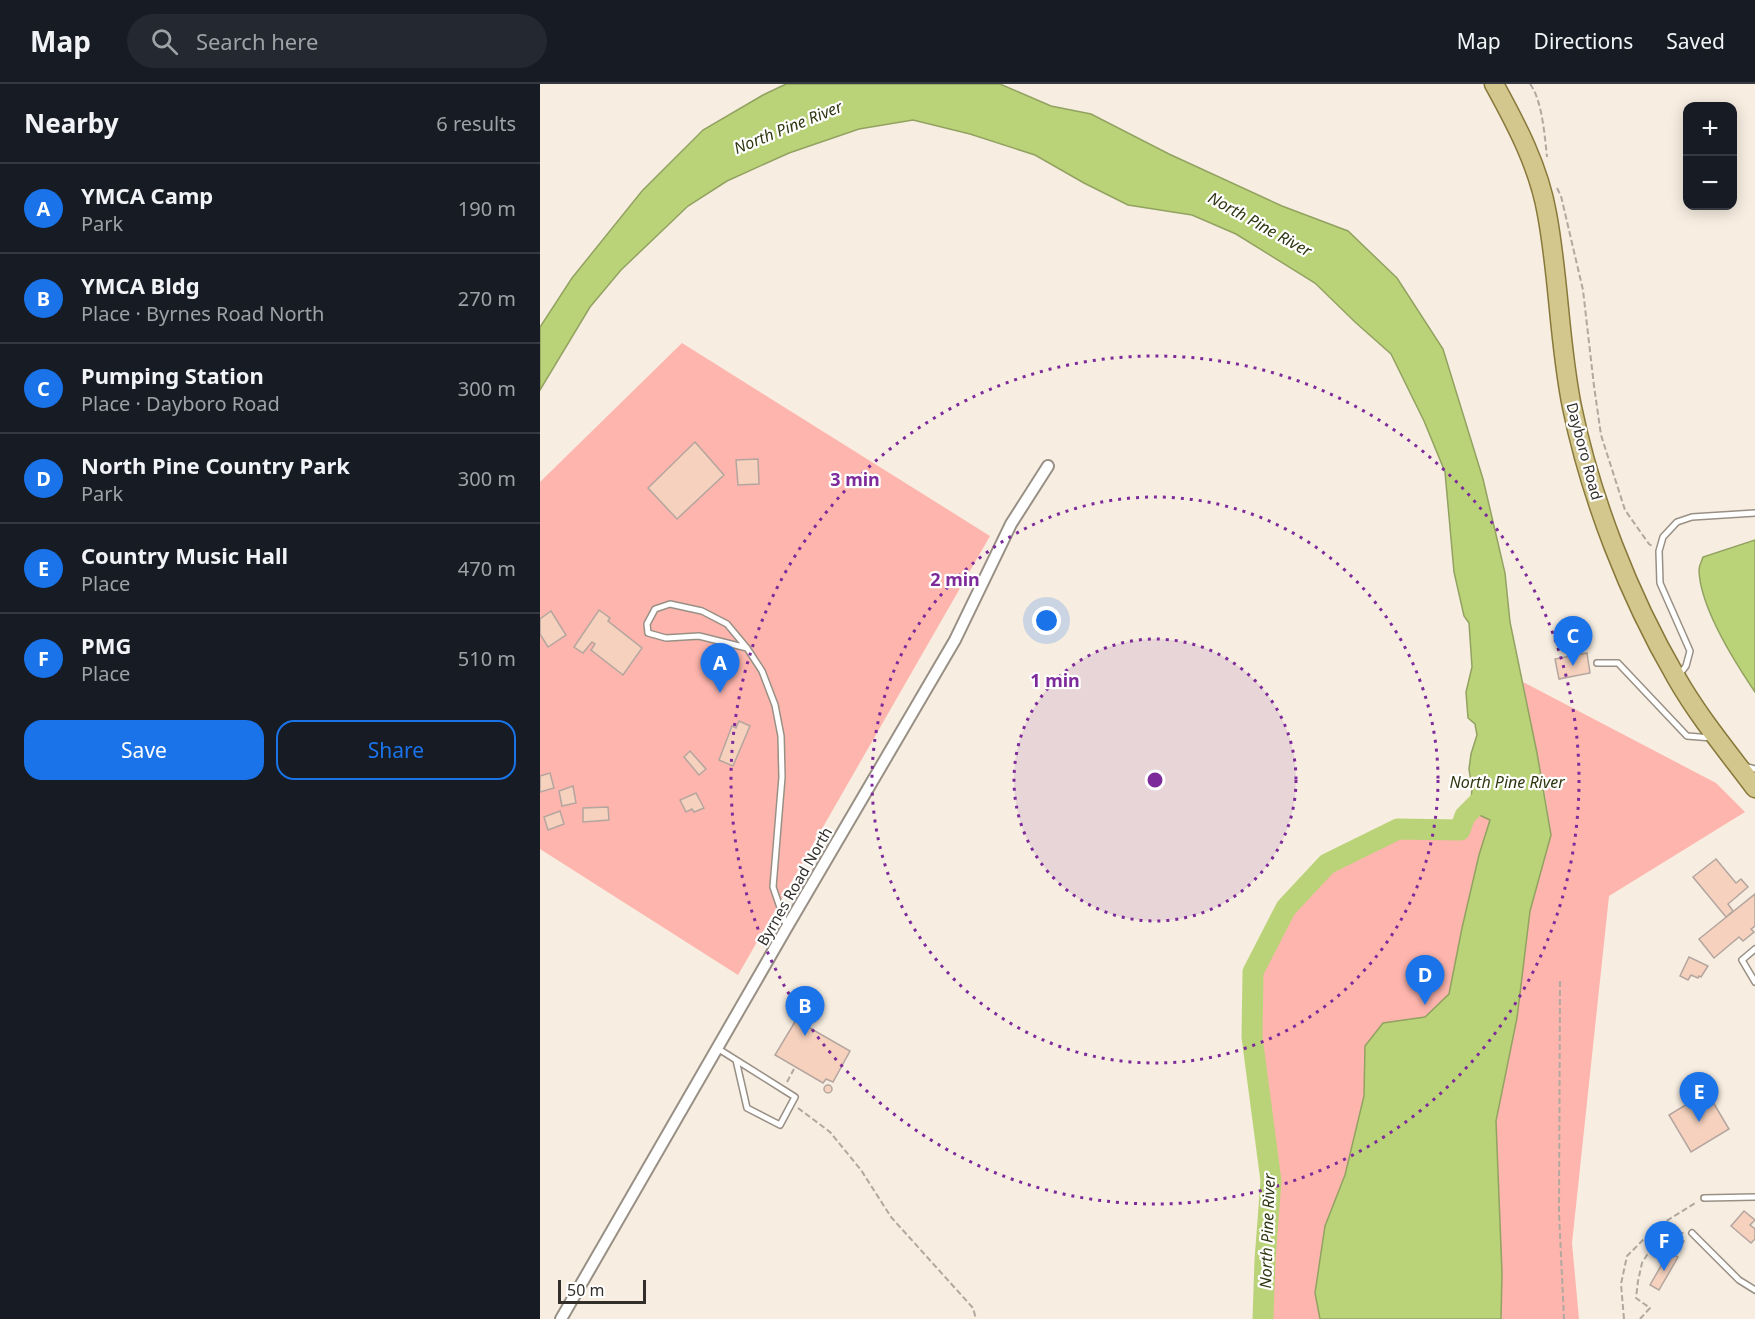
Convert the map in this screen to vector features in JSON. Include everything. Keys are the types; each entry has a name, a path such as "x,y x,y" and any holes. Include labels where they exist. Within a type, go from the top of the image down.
{"main road":[{"name":"Dayboro Road","path":"1494,84 1528,151 1547,212 1572,408 1586,466 1611,542 1638,603 1676,678 1755,788"}],"street":[{"name":"Byrnes Road North","path":"561,1319 955,640 1011,524 1048,466"}],"lane":[{"path":"1676,678 1686,666 1690,651 1660,583 1659,551 1664,537 1677,522 1692,517 1755,513"},
{"path":"747,648 699,636 666,638 648,633 647,624 655,609 670,604 702,611 727,624 747,648 762,671 776,705 781,736 783,777 773,887 787,927"},
{"path":"1597,663 1618,663 1687,736 1717,738"},
{"path":"1737,764 1755,769"},
{"path":"1755,949 1742,960 1755,982"},
{"path":"717,1048 795,1097 780,1125 747,1108 736,1060"},
{"path":"1704,1198 1755,1197"},
{"path":"1692,1233 1738,1280 1755,1290"}],"path":[{"path":"1530,84 1534,89 1543,123 1548,162"},
{"path":"1553,181 1561,196 1583,290 1601,435 1625,510 1648,544 1659,551"},
{"path":"1560,981 1559,1213 1564,1319"},
{"path":"782,1089 794,1069"},
{"path":"792,1104 830,1132 861,1170 891,1217 973,1308 976,1319"},
{"path":"1624,1319 1621,1284 1627,1256 1655,1228 1704,1198"},
{"path":"1640,1319 1650,1308 1636,1298 1641,1263 1653,1245 1670,1233 1692,1233"}],"shaded area":[{"path":"682,343 990,536 738,975 540,849 540,482"},
{"path":"1523,682 1716,783 1745,812 1609,896 1572,1243 1579,1319 1263,1319 1271,1181 1252,1037 1253,972 1286,908 1327,864 1398,829 1460,830 1465,816 1473,808 1478,813 1497,821 1551,835"}],"water":[{"path":"786,84 1000,84 1051,106 1091,114 1169,154 1282,206 1348,231 1397,278 1443,349 1483,479 1505,573 1510,622 1551,835 1530,911 1517,1018 1496,1121 1502,1273 1501,1319 1320,1319 1315,1293 1325,1226 1345,1175 1364,1096 1365,1046 1383,1023 1425,1017 1449,994 1479,855 1490,820 1475,813 1465,816 1471,802 1472,788 1469,769 1477,735 1475,724 1468,718 1466,692 1472,667 1469,623 1464,616 1454,572 1445,472 1424,421 1391,354 1315,283 1236,234 1192,215 1128,205 1035,155 970,134 913,120 859,129 789,153 727,181 688,206 621,270 590,307 540,390 540,327 572,278 642,191 703,130"},
{"path":"1755,540 1755,692 1728,650 1712,617 1701,585 1699,566 1703,557"}],"building":[{"path":"695,442 724,475 677,519 648,488"},
{"path":"758,459 759,484 738,485 736,460"},
{"path":"599,610 610,618 608,621 642,648 623,675 591,650 595,644 592,642 583,653 574,647"},
{"path":"551,611 566,635 548,647 540,634 540,619"},
{"path":"1587,653 1590,673 1559,679 1555,659"},
{"path":"739,721 750,726 733,766 719,760 732,726 736,728"},
{"path":"690,751 706,769 699,775 684,757"},
{"path":"550,773 554,788 540,792 540,776"},
{"path":"573,786 576,803 562,806 559,791"},
{"path":"696,793 704,808 686,812 680,800"},
{"path":"608,807 609,820 583,822 583,808"},
{"path":"560,811 564,824 548,830 544,817"},
{"path":"1716,859 1736,883 1741,879 1748,887 1728,904 1733,911 1726,917 1693,877"},
{"path":"1755,894 1755,926 1751,929 1754,932 1743,941 1739,937 1714,958 1699,939"},
{"path":"1689,957 1708,966 1701,977 1691,975 1688,980 1680,976"},
{"path":"796,1020 850,1051 833,1082 826,1079 823,1083 775,1055"},
{"path":"828,1085 832,1089 828,1093 824,1089"},
{"path":"1707,1092 1729,1129 1691,1152 1669,1115"},
{"path":"1744,1211 1755,1220 1750,1225 1755,1229 1755,1239 1751,1243 1731,1226"},
{"path":"1677,1238 1684,1241 1679,1250 1673,1246"},
{"path":"1659,1248 1666,1252 1661,1260 1654,1256"},
{"path":"1669,1252 1678,1257 1659,1290 1650,1285"}],"waterway":[{"name":"North Pine River","path":"1263,1319 1271,1181 1252,1037 1253,972 1286,908 1327,864 1398,829 1460,830 1465,816 1485,796"}],"place":[{"name":"Pumping Station","path":"1573,666"},
{"name":"YMCA Camp","path":"720,693"},
{"name":"North Pine Country Park","path":"1425,1005"},
{"name":"YMCA Bldg","path":"805,1036"},
{"name":"Country Music Hall","path":"1699,1122"},
{"name":"PMG","path":"1664,1271"}]}
